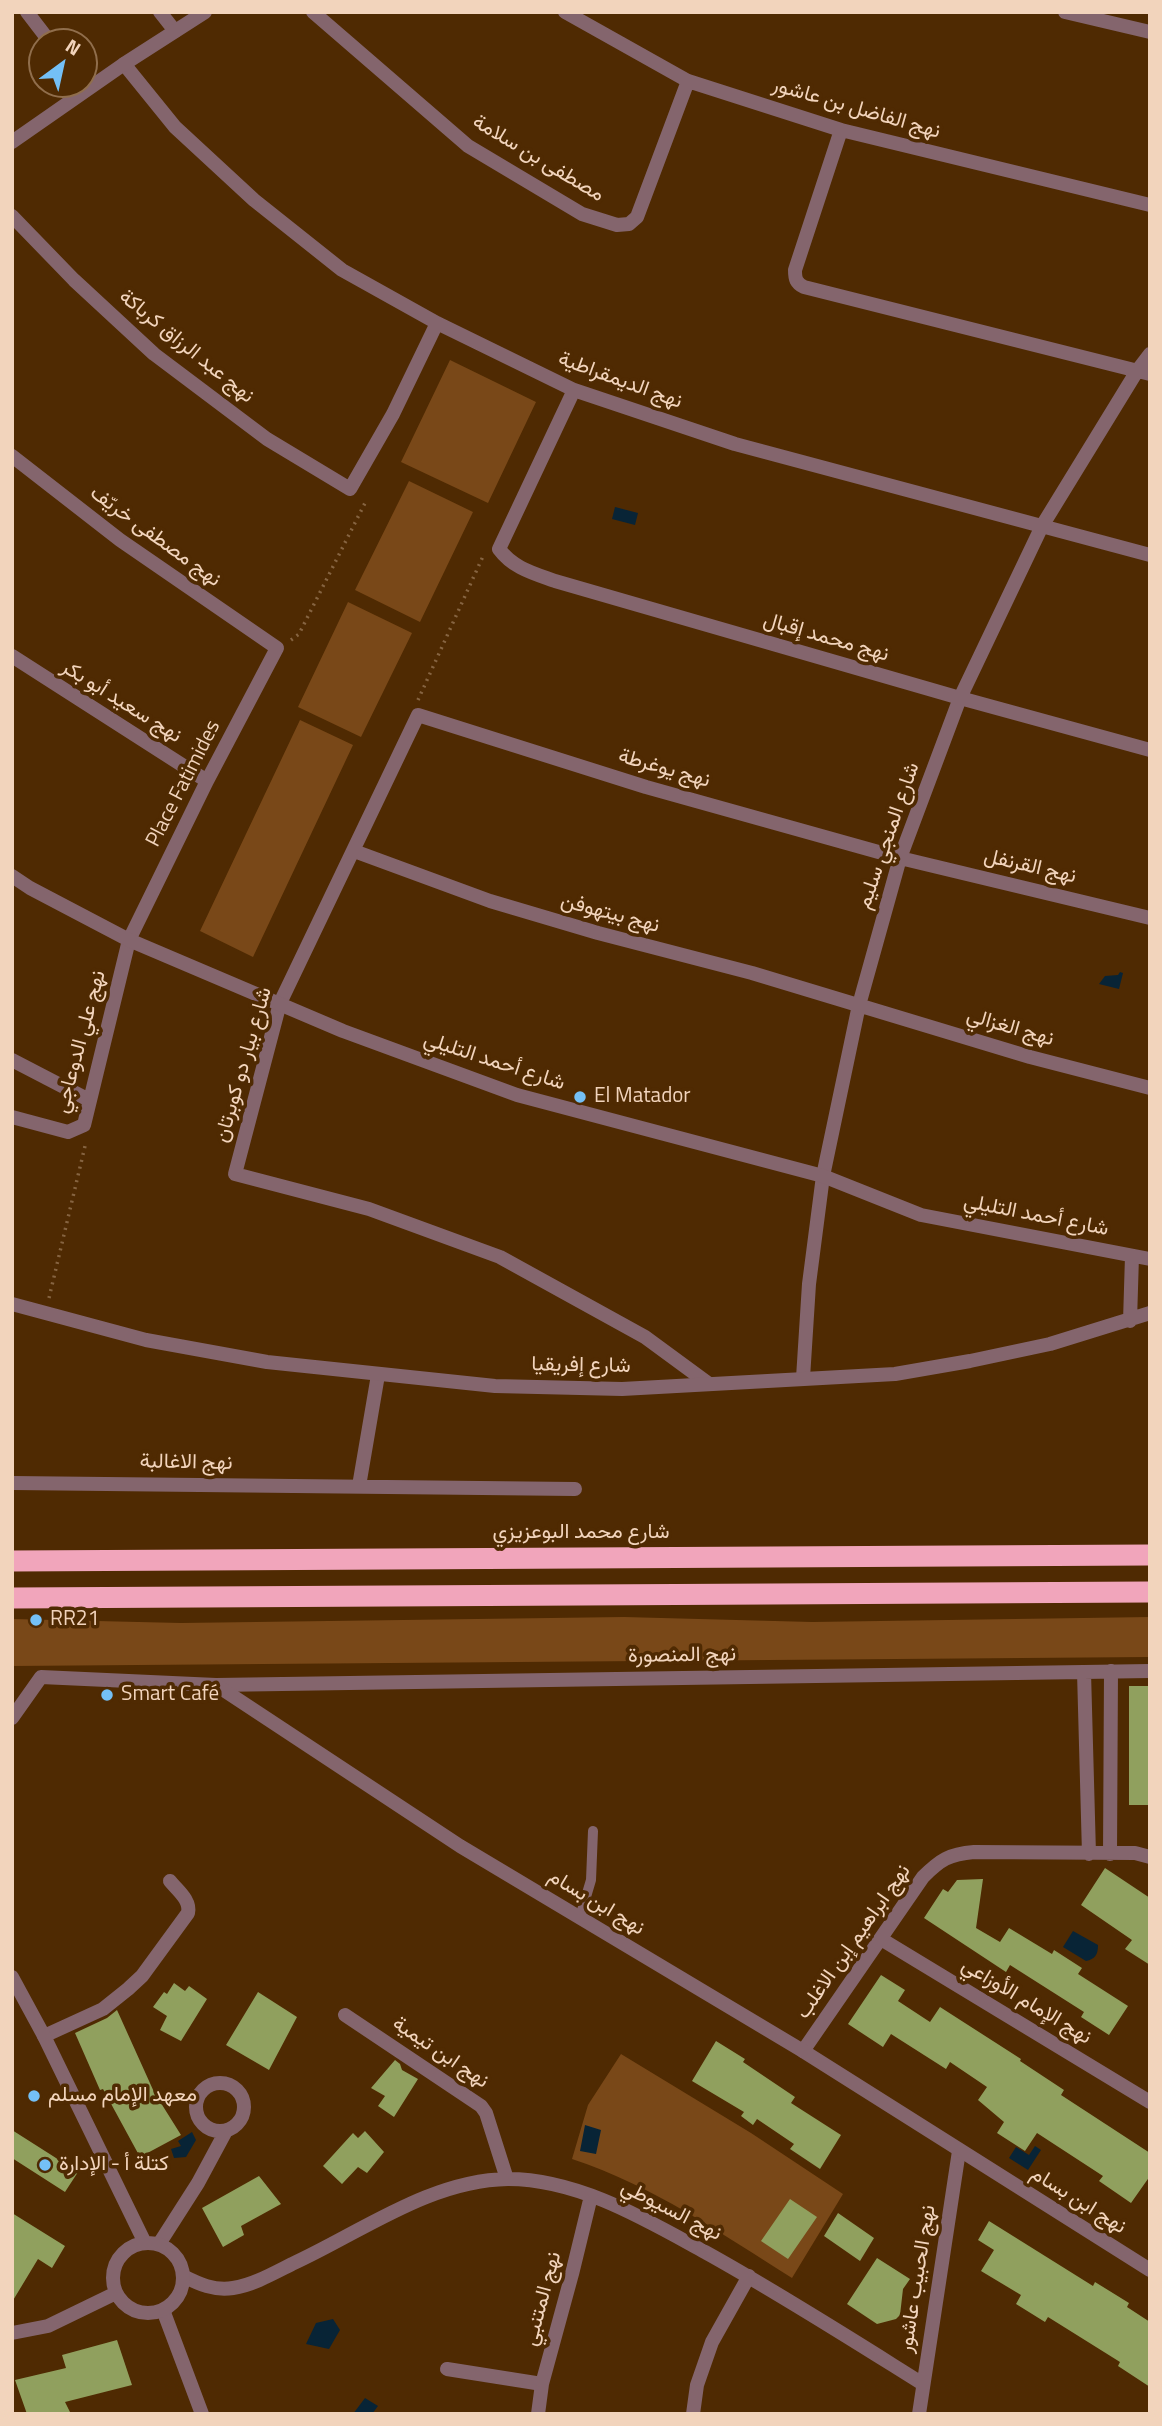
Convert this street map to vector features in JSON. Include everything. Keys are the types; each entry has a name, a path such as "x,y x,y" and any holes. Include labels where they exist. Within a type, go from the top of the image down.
{"highway":[{"name":"شارع محمد البوعزيزي","path":"12,1561 1150,1555"},
{"path":"12,1598 1150,1592"}],"street":[{"path":"27,12 39,28"},
{"path":"160,12 175,31"},
{"path":"98,79 205,12"},
{"name":"مصطفى بن سلامة","path":"313,12 468,146 582,214 617,225 629,224 637,217 688,81"},
{"name":"نهج الفاضل بن عاشور","path":"565,12 688,81 841,130 1150,205"},
{"path":"1065,12 1150,32"},
{"name":"نهج الديمقراطية","path":"124,64 175,127 254,200 342,270 437,323 575,390 734,444 1150,555"},
{"path":"12,142 70,98"},
{"path":"841,130 795,271 798,284 1143,372"},
{"name":"نهج عبد الرزاق كرباكة","path":"12,216 74,280 154,354 267,439 350,489"},
{"path":"350,489 393,414 437,323"},
{"name":"شارع المنجي سليم","path":"803,1378 809,1284 822,1176 859,1005 900,858 960,698 1042,526 1143,372 1150,354"},
{"path":"499,549 575,390"},
{"name":"نهج مصطفى خريّف","path":"12,456 120,540 277,649"},
{"name":"نهج محمد إقبال","path":"499,549 507,559 523,569 555,581 1150,750"},
{"name":"Place Fatimides","path":"129,940 207,782 277,649"},
{"name":"نهج سعيد أبو بكر","path":"12,656 207,782"},
{"name":"شارع بيار دو كوبرتان","path":"418,715 280,1003 235,1174 369,1209 500,1257 645,1337 709,1384"},
{"name":"نهج يوغرطة","path":"418,715 646,787 900,858"},
{"name":"نهج بيتهوفن","path":"354,851 490,901 859,1005"},
{"name":"نهج القرنفل","path":"900,858 1150,918"},
{"name":"شارع أحمد التليلي","path":"12,876 129,940 343,1031 517,1095 822,1176 921,1215 1150,1259"},
{"name":"نهج علي الدوعاجي","path":"12,1117 68,1132 84,1125 129,940"},
{"name":"نهج الغزالي","path":"859,1005 1030,1057 1150,1088"},
{"path":"12,1059 89,1100"},
{"path":"1130,1321 1132,1256"},
{"name":"شارع إفريقيا","path":"12,1304 146,1340 267,1362 495,1386 622,1389 895,1374 970,1362 1050,1344 1150,1314"},
{"path":"359,1486 378,1375"},
{"name":"نهج الاغالبة","path":"12,1483 575,1489"},
{"path":"1110,1854 1111,1671"},
{"name":"نهج المنصورة","path":"216,1685 1150,1671"},
{"path":"1084,1672 1089,1854"},
{"path":"12,1718 41,1677 216,1685"},
{"name":"نهج ابن بسام","path":"216,1685 460,1846 803,2051 1150,2270"},
{"name":"نهج ابراهيم إبن الاغلب","path":"803,2051 923,1877 939,1862 956,1853 1145,1854"},
{"path":"44,2036 103,2009 142,1976 190,1907 170,1881"},
{"name":"نهج الإمام الأوزاعي","path":"881,1939 1150,2102"},
{"path":"12,1977 152,2244"},
{"name":"نهج ابن تيمية","path":"345,2015 481,2106 486,2113 508,2179"},
{"path":"152,2244 198,2183 226,2131"},
{"name":"نهج الحبيب عاشور","path":"919,2414 959,2151"},
{"name":"نهج السيوطي","path":"183,2276 211,2288 234,2288 300,2261 429,2196 462,2185 508,2179 544,2183 626,2208 749,2276 923,2384"},
{"name":"نهج المتنبي","path":"538,2414 542,2384 590,2196"},
{"path":"152,2244 171,2251 179,2262 183,2276 181,2289 174,2301 163,2310 150,2313 136,2311 124,2304 116,2293 112,2280 114,2266 121,2254 132,2246 152,2244"},
{"path":"692,2414 697,2385 712,2342 749,2276"},
{"path":"12,2333 48,2326 116,2293"},
{"path":"163,2310 202,2414"},
{"path":"447,2369 542,2384"}],"lane":[{"path":"580,1917 591,1880 593,1831"}],"path":[{"path":"277,649 299,634 365,503 350,489"},
{"path":"418,715 418,701 482,555 499,549"},
{"path":"45,1314 86,1145 84,1125"}],"shaded area":[{"path":"450,360 536,402 488,503 401,462"},
{"path":"409,481 473,512 420,622 355,590"},
{"path":"348,602 412,633 361,737 298,707"},
{"path":"300,720 353,745 253,957 200,931"},
{"path":"624,1617 812,1622 1150,1617 1150,1657 12,1666 12,1619 181,1623"},
{"path":"621,2054 751,2133 843,2194 792,2278 659,2197 572,2159 588,2105"}],"water":[{"path":"615,507 638,513 635,525 612,519"},
{"path":"1123,973 1119,989 1099,984 1105,976 1118,975"},
{"path":"1073,1931 1098,1945 1094,1958 1086,1961 1063,1947"},
{"path":"585,2125 601,2130 596,2154 580,2151"},
{"path":"192,2132 196,2140 186,2157 174,2158 171,2149 181,2146 178,2141"},
{"path":"1035,2146 1041,2150 1028,2170 1009,2158 1016,2147 1029,2155"},
{"path":"333,2319 340,2330 329,2349 306,2344 316,2323"},
{"path":"365,2398 378,2406 372,2414 353,2414"}],"building":[{"path":"1129,1686 1150,1686 1150,1805 1129,1805"},
{"path":"1105,1868 1150,1898 1150,1965 1125,1949 1132,1940 1081,1905"},
{"path":"983,1879 976,1928 1000,1942 1009,1928 1052,1954 1054,1950 1082,1968 1078,1974 1128,2006 1109,2035 1081,2017 1084,2012 1010,1965 1006,1972 924,1918 943,1889 948,1892 957,1880"},
{"path":"881,1975 905,1990 898,2001 930,2022 940,2007 1021,2059 1020,2061 1064,2090 1061,2095 1150,2153 1150,2176 1131,2203 1099,2181 1103,2176 1037,2133 1025,2151 997,2133 1004,2122 978,2100 987,2087 950,2062 946,2069 891,2034 883,2047 848,2024"},
{"path":"174,1983 185,1991 189,1986 207,1999 181,2041 160,2030 167,2016 153,2007"},
{"path":"258,1992 297,2017 269,2070 226,2045"},
{"path":"117,2010 154,2092 181,2135 140,2157 103,2089 100,2090 75,2033 107,2018"},
{"path":"716,2041 795,2097 791,2103 841,2135 820,2169 790,2149 794,2144 757,2119 753,2125 741,2116 744,2112 692,2081"},
{"path":"395,2060 402,2070 418,2079 394,2117 378,2106 385,2096 371,2088"},
{"name":"كتلة أ - الإدارة","path":"12,2130 78,2172 65,2192 12,2158"},
{"path":"365,2131 384,2152 367,2173 358,2167 342,2184 323,2166 353,2133 358,2138"},
{"path":"259,2176 281,2204 241,2226 244,2235 223,2247 202,2208"},
{"path":"790,2199 817,2217 788,2259 761,2241"},
{"path":"12,2213 65,2246 52,2268 38,2259 12,2302"},
{"path":"838,2213 874,2238 860,2261 824,2236"},
{"path":"989,2221 1093,2286 1095,2282 1129,2303 1127,2307 1150,2322 1150,2387 1118,2366 1120,2362 1048,2317 1045,2322 1016,2304 1021,2295 981,2271 994,2250 978,2240"},
{"path":"877,2258 910,2279 903,2289 900,2315 896,2319 877,2324 847,2304"},
{"path":"117,2340 132,2385 65,2402 71,2414 27,2414 15,2380 66,2368 62,2355"}],"place":[{"name":"El Matador","path":"580,1097"},
{"name":"RR21","path":"36,1620"},
{"name":"Smart Café","path":"107,1695"},
{"name":"معهد الإمام مسلم","path":"34,2096"},
{"name":"كتلة أ - الإدارة","path":"45,2165"}]}
